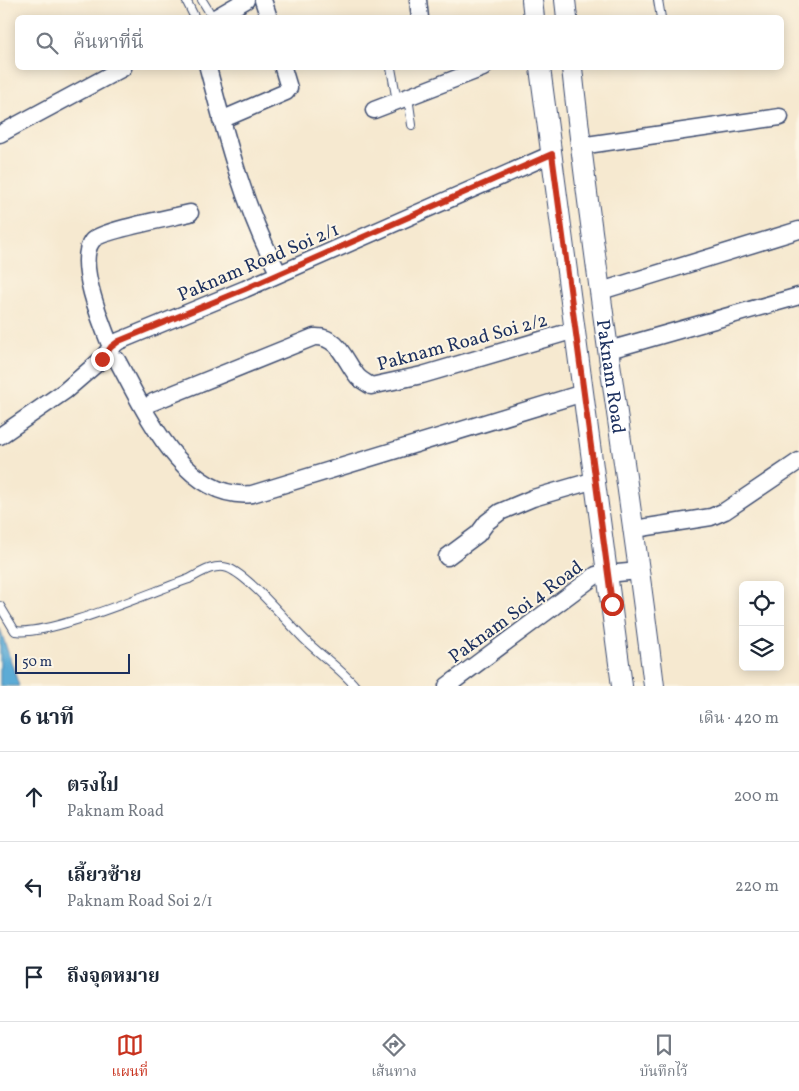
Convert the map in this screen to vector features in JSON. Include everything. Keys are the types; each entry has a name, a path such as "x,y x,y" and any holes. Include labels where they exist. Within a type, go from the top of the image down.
{"street":[{"path":"219,15 246,0"},
{"path":"263,0 268,15"},
{"path":"418,0 420,15"},
{"path":"532,0 534,15"},
{"path":"565,0 567,15"},
{"path":"0,134 119,70"},
{"path":"208,70 221,120 250,205 279,274"},
{"path":"221,120 286,92 288,88 284,70"},
{"path":"374,110 478,70"},
{"name":"Paknam Road","path":"540,70 622,686"},
{"name":"Paknam Road","path":"572,70 580,146 635,529 654,686"},
{"path":"580,146 780,117"},
{"name":"Paknam Road Soi 2/1","path":"0,436 65,392 102,359 114,353 119,341 279,274 552,154"},
{"path":"190,212 125,228 98,236 92,240 88,249 90,290 114,353 145,410 173,454 190,472 205,483 234,495 259,492 583,393"},
{"path":"601,291 799,230"},
{"path":"609,350 799,296"},
{"name":"Paknam Road Soi 2/2","path":"153,402 314,337 322,337 332,342 343,353 360,378 372,386 422,375 575,330"},
{"path":"587,421 618,414"},
{"path":"635,529 711,517 725,511 799,460"},
{"path":"447,556 478,534 486,522 500,512 532,498 595,480"},
{"name":"Paknam Soi 4 Road","path":"447,686 596,575 639,571"}],"lane":[{"path":"186,0 194,15"},
{"path":"202,0 212,15"},
{"path":"658,0 660,15"},
{"path":"391,70 412,125"},
{"path":"0,606 16,631 27,632 68,621 188,579 218,566 227,567 237,572 304,639 355,686"}],"water":[{"path":"0,628 19,686 0,686"}],"route":[{"path":"102,359 111,347 119,341 245,289 552,154 612,604"}]}
